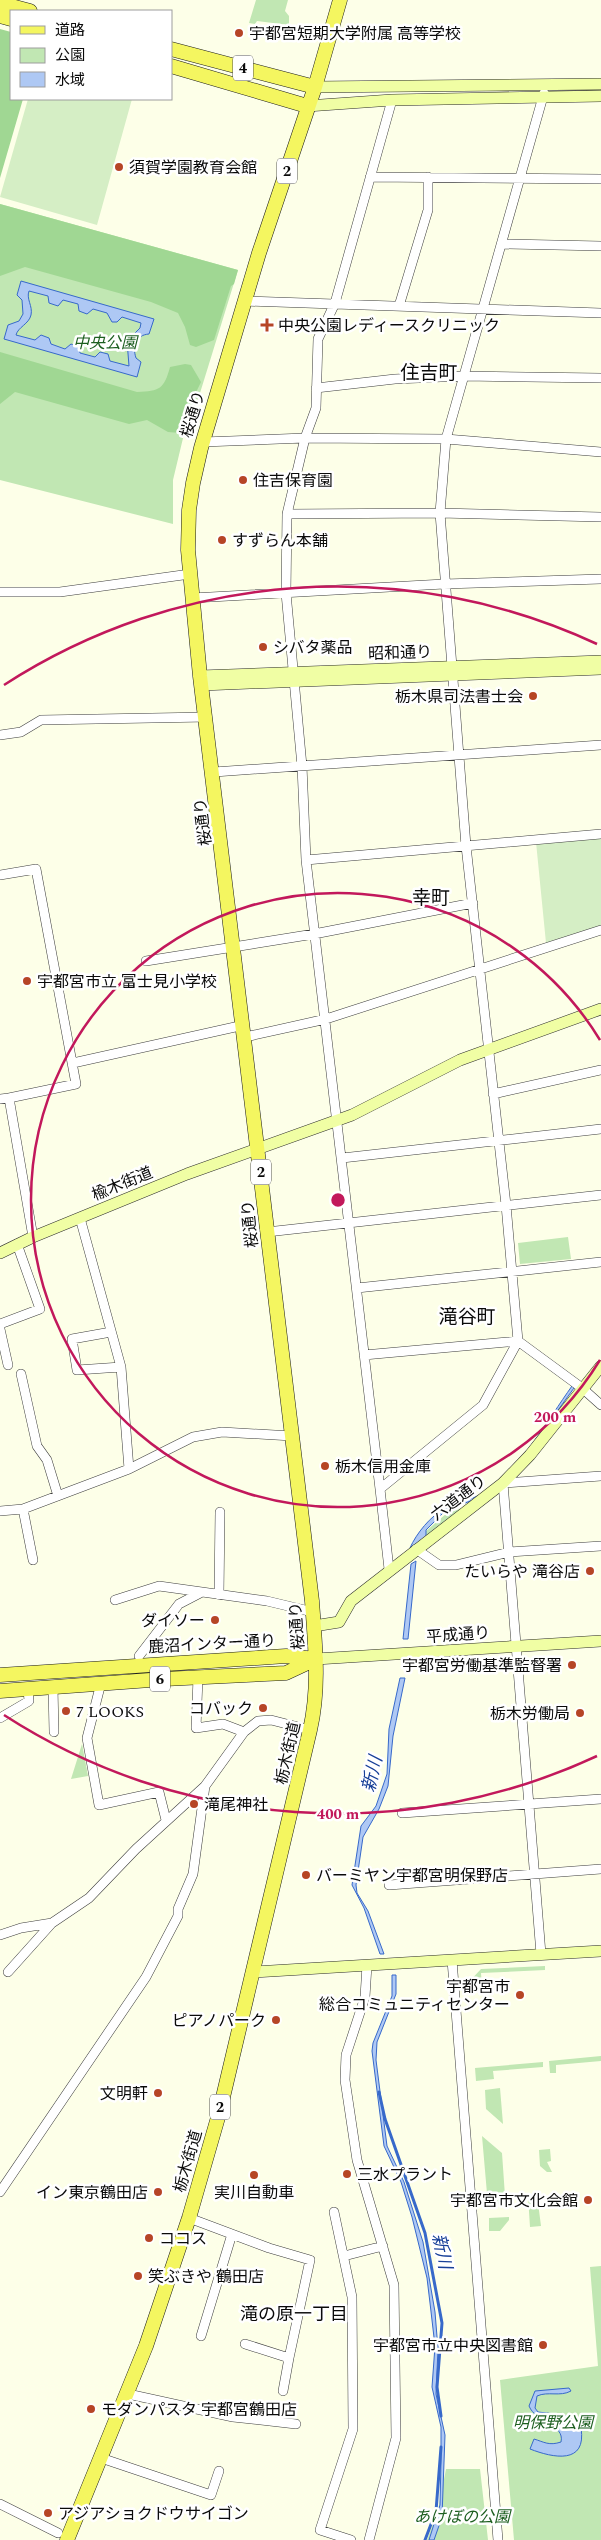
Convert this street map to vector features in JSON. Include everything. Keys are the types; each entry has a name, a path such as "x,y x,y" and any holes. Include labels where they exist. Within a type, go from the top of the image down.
{"main road":[{"name":"桜通り","path":"316,1659 314,1619 214,772 201,680 190,574 189,510 203,442 244,301 307,106 315,87 340,0"},
{"path":"0,3 26,10"},
{"name":"4","path":"172,49 315,87"},
{"name":"4","path":"172,66 307,106"},
{"name":"鹿沼インター通り","path":"0,1675 286,1656 316,1659"},
{"name":"鹿沼インター通り","path":"0,1691 102,1683 286,1673 316,1659"},
{"name":"栃木街道","path":"62,2536 102,2458 128,2394 156,2318 189,2218 216,2123 310,1730 315,1702 316,1659"}],"street":[{"path":"315,87 601,84"},
{"path":"380,1489 483,1405 518,1341 506,1205 466,846 460,756 444,584 440,513 446,439 503,244 546,85"},
{"path":"307,106 392,100 601,96"},
{"path":"389,1569 306,860 302,766 286,593 287,514 305,438 316,408 318,340 335,303 392,100"},
{"path":"370,176 601,179"},
{"path":"399,306 428,210 428,177"},
{"path":"503,244 601,246"},
{"path":"244,301 601,313"},
{"path":"316,388 395,379 464,376 601,378"},
{"path":"203,442 305,438 446,439 601,452"},
{"path":"287,514 440,513 601,517"},
{"path":"0,592 60,592 190,574"},
{"path":"192,598 444,584 601,579"},
{"name":"昭和通り","path":"201,680 452,671 601,661"},
{"name":"昭和通り","path":"452,671 601,669"},
{"path":"0,735 21,732 41,720 207,717"},
{"path":"214,772 601,745"},
{"path":"306,860 601,834"},
{"path":"0,875 36,869 76,1084 4,1099 33,1237"},
{"path":"146,960 314,934 473,903"},
{"path":"73,1063 244,1031 326,1019 601,930"},
{"name":"楡木街道","path":"0,1253 33,1237 258,1147 365,1110 435,1072 488,1049 601,1009"},
{"path":"493,1094 601,1070"},
{"path":"342,1158 498,1139 601,1129"},
{"path":"267,1232 601,1195"},
{"path":"80,1218 121,1367 129,1469"},
{"path":"0,1324 40,1309 17,1244"},
{"path":"357,1288 601,1262"},
{"path":"0,1329 8,1365"},
{"path":"111,1332 72,1339 77,1370 121,1367"},
{"path":"364,1355 518,1341 582,1388 601,1405"},
{"name":"六道通り","path":"314,1619 339,1622 351,1601 389,1569 503,1484 530,1455 601,1366"},
{"path":"21,1374 38,1446 47,1460 58,1496"},
{"path":"0,1512 24,1509 129,1469 193,1437 222,1432 292,1436"},
{"path":"541,1954 533,1874 517,1646 503,1484 601,1476"},
{"path":"24,1509 33,1560"},
{"path":"219,1595 220,1512"},
{"path":"413,1551 439,1564 456,1565 509,1552 601,1546"},
{"path":"115,1600 160,1586 267,1601 314,1619"},
{"path":"139,1656 179,1604 202,1592"},
{"name":"平成通り","path":"316,1659 601,1641"},
{"path":"198,1678 196,1728 223,1724 244,1732"},
{"path":"102,1683 86,1738 99,1805 158,1792 166,1820"},
{"path":"53,1687 54,1732"},
{"path":"0,1718 29,1701 28,1689"},
{"path":"8,1972 52,1923 89,1898 166,1820 205,1786 244,1732 258,1721 266,1719 310,1730"},
{"path":"0,2192 146,1978 178,1916 178,1909 193,1874 205,1786"},
{"path":"402,1813 601,1799"},
{"path":"389,1885 601,1869"},
{"path":"0,1935 21,1928 52,1923"},
{"path":"253,1972 601,1950"},
{"path":"452,1960 498,2540"},
{"path":"367,1965 365,1997 346,2056 345,2080 357,2160 394,2284 396,2438 369,2540"},
{"path":"334,2212 352,2297 353,2429 320,2530 351,2540"},
{"path":"189,2218 310,2260 283,2391"},
{"path":"201,2336 232,2234"},
{"path":"344,2256 383,2246"},
{"path":"245,2344 289,2358"},
{"path":"128,2394 233,2417 296,2424"},
{"path":"102,2458 211,2495 219,2471"},
{"path":"0,2504 62,2536"}],"green space":[{"path":"256,0 288,0 285,11 289,16 289,25 257,21 255,24 249,23"},
{"path":"0,29 10,32 10,100 23,100 0,178"},
{"path":"28,100 132,100 97,225 0,197"},
{"name":"中央公園","path":"0,204 238,270 200,393 184,434 173,480 173,524 0,480"},
{"path":"0,204 238,270 214,340 196,347 190,345 185,327 178,313 151,302 25,267 0,276"},
{"path":"0,352 137,392 151,391 160,387 166,380 170,367 185,364 191,365 201,382 185,415 181,433 168,432 147,420 129,424 15,392 0,404"},
{"path":"601,838 601,926 546,943 536,842"},
{"path":"568,1237 571,1259 520,1264 518,1243"},
{"path":"470,1505 426,1537 426,1531 446,1514"},
{"path":"82,1744 88,1776 71,1779"},
{"path":"545,1966 545,1970 481,1973 482,1987 467,1988 467,1984 481,1969"},
{"path":"601,2056 601,2061 556,2065 556,2073 550,2073 549,2061"},
{"path":"543,2062 543,2067 493,2071 494,2079 476,2081 475,2068"},
{"path":"500,2088 503,2124 486,2109 485,2090"},
{"path":"482,2136 502,2153 505,2196 500,2204 488,2205"},
{"path":"550,2149 551,2161 547,2162 552,2172 547,2172 540,2166 539,2150"},
{"path":"537,2195 541,2226 530,2227 528,2196"},
{"path":"509,2217 509,2220 500,2231 489,2231 489,2218"},
{"name":"明保野公園","path":"601,2266 601,2540 514,2540 500,2380 598,2366 590,2267"},
{"name":"あけぼの公園","path":"446,2469 480,2469 488,2540 427,2540 438,2510"}],"water":[{"path":"21,281 154,319 149,334 141,336 135,345 136,358 141,362 137,377 4,339 8,325 19,321 23,314 22,300 17,295","holes":["29,291 48,296 49,303 58,306 63,300 78,304 79,311 87,314 93,309 107,313 112,322 117,322 122,317 141,323 140,328 127,341 129,366 110,361 108,354 100,352 95,357 80,353 79,347 71,344 65,349 51,344 49,338 41,335 35,340 16,335 31,315"]},
{"path":"572,1386 574,1388 519,1464 488,1494 445,1511 426,1530 426,1537 410,1548 420,1531 434,1516 445,1509 483,1493 512,1468 534,1442"},
{"path":"416,1561 408,1639 403,1639 411,1564"},
{"path":"400,1678 405,1678 393,1736 388,1786 379,1809 363,1837 356,1885 357,1893 368,1911 384,1954 380,1954 364,1908 352,1885 361,1826 376,1806 387,1774 389,1729"},
{"path":"392,1975 396,1975 396,1994 377,2042 376,2060 387,2146 404,2182 423,2242 435,2312 438,2349 436,2394 445,2435 442,2517 434,2540 429,2540 440,2505 441,2427 432,2387 435,2346 427,2278 401,2182 384,2146 372,2051 373,2043 392,1996"},
{"path":"569,2388 571,2391 567,2393 537,2396 535,2408 538,2412 564,2415 571,2418 581,2428 579,2448 574,2453 566,2456 549,2455 530,2449 534,2439 550,2444 561,2442 559,2431 533,2412 529,2406 535,2391"}],"waterway":[{"name":"新川","path":"379,2092 385,2119 425,2233 442,2323 437,2387 441,2416"},
{"name":"新川","path":"425,2540 436,2511 441,2447"}],"place":[{"name":"宇都宮短期大学附属 高等学校","path":"239,33"},
{"name":"須賀学園教育会館","path":"119,167"},
{"name":"中央公園レディースクリニック","path":"267,325"},
{"name":"住吉保育園","path":"243,480"},
{"name":"すずらん本舗","path":"222,540"},
{"name":"シバタ薬品","path":"263,647"},
{"name":"栃木県司法書士会","path":"533,696"},
{"name":"宇都宮市立 富士見小学校","path":"27,981"},
{"name":"栃木信用金庫","path":"325,1466"},
{"name":"たいらや 滝谷店","path":"590,1571"},
{"name":"ダイソー","path":"215,1620"},
{"name":"宇都宮労働基準監督署","path":"572,1665"},
{"name":"コバック","path":"263,1708"},
{"name":"7 LOOKS","path":"66,1711"},
{"name":"栃木労働局","path":"580,1713"},
{"name":"滝尾神社","path":"194,1804"},
{"name":"バーミヤン宇都宮明保野店","path":"306,1875"},
{"name":"宇都宮市 総合コミュニティセンター","path":"520,1995"},
{"name":"ピアノパーク","path":"276,2020"},
{"name":"文明軒","path":"158,2093"},
{"name":"三水プラント","path":"347,2174"},
{"name":"実川自動車","path":"254,2175"},
{"name":"イン東京鶴田店","path":"158,2192"},
{"name":"宇都宮市文化会館","path":"588,2200"},
{"name":"ココス","path":"149,2238"},
{"name":"笑ぶきや 鶴田店","path":"138,2276"},
{"name":"宇都宮市立中央図書館","path":"543,2345"},
{"name":"モダンパスタ 宇都宮鶴田店","path":"91,2409"},
{"name":"アジアショクドウサイゴン","path":"48,2513"}],"district":[{"name":"住吉町","path":"429,372"},
{"name":"幸町","path":"431,897"},
{"name":"滝谷町","path":"467,1316"},
{"name":"滝の原一丁目","path":"294,2314"}]}
